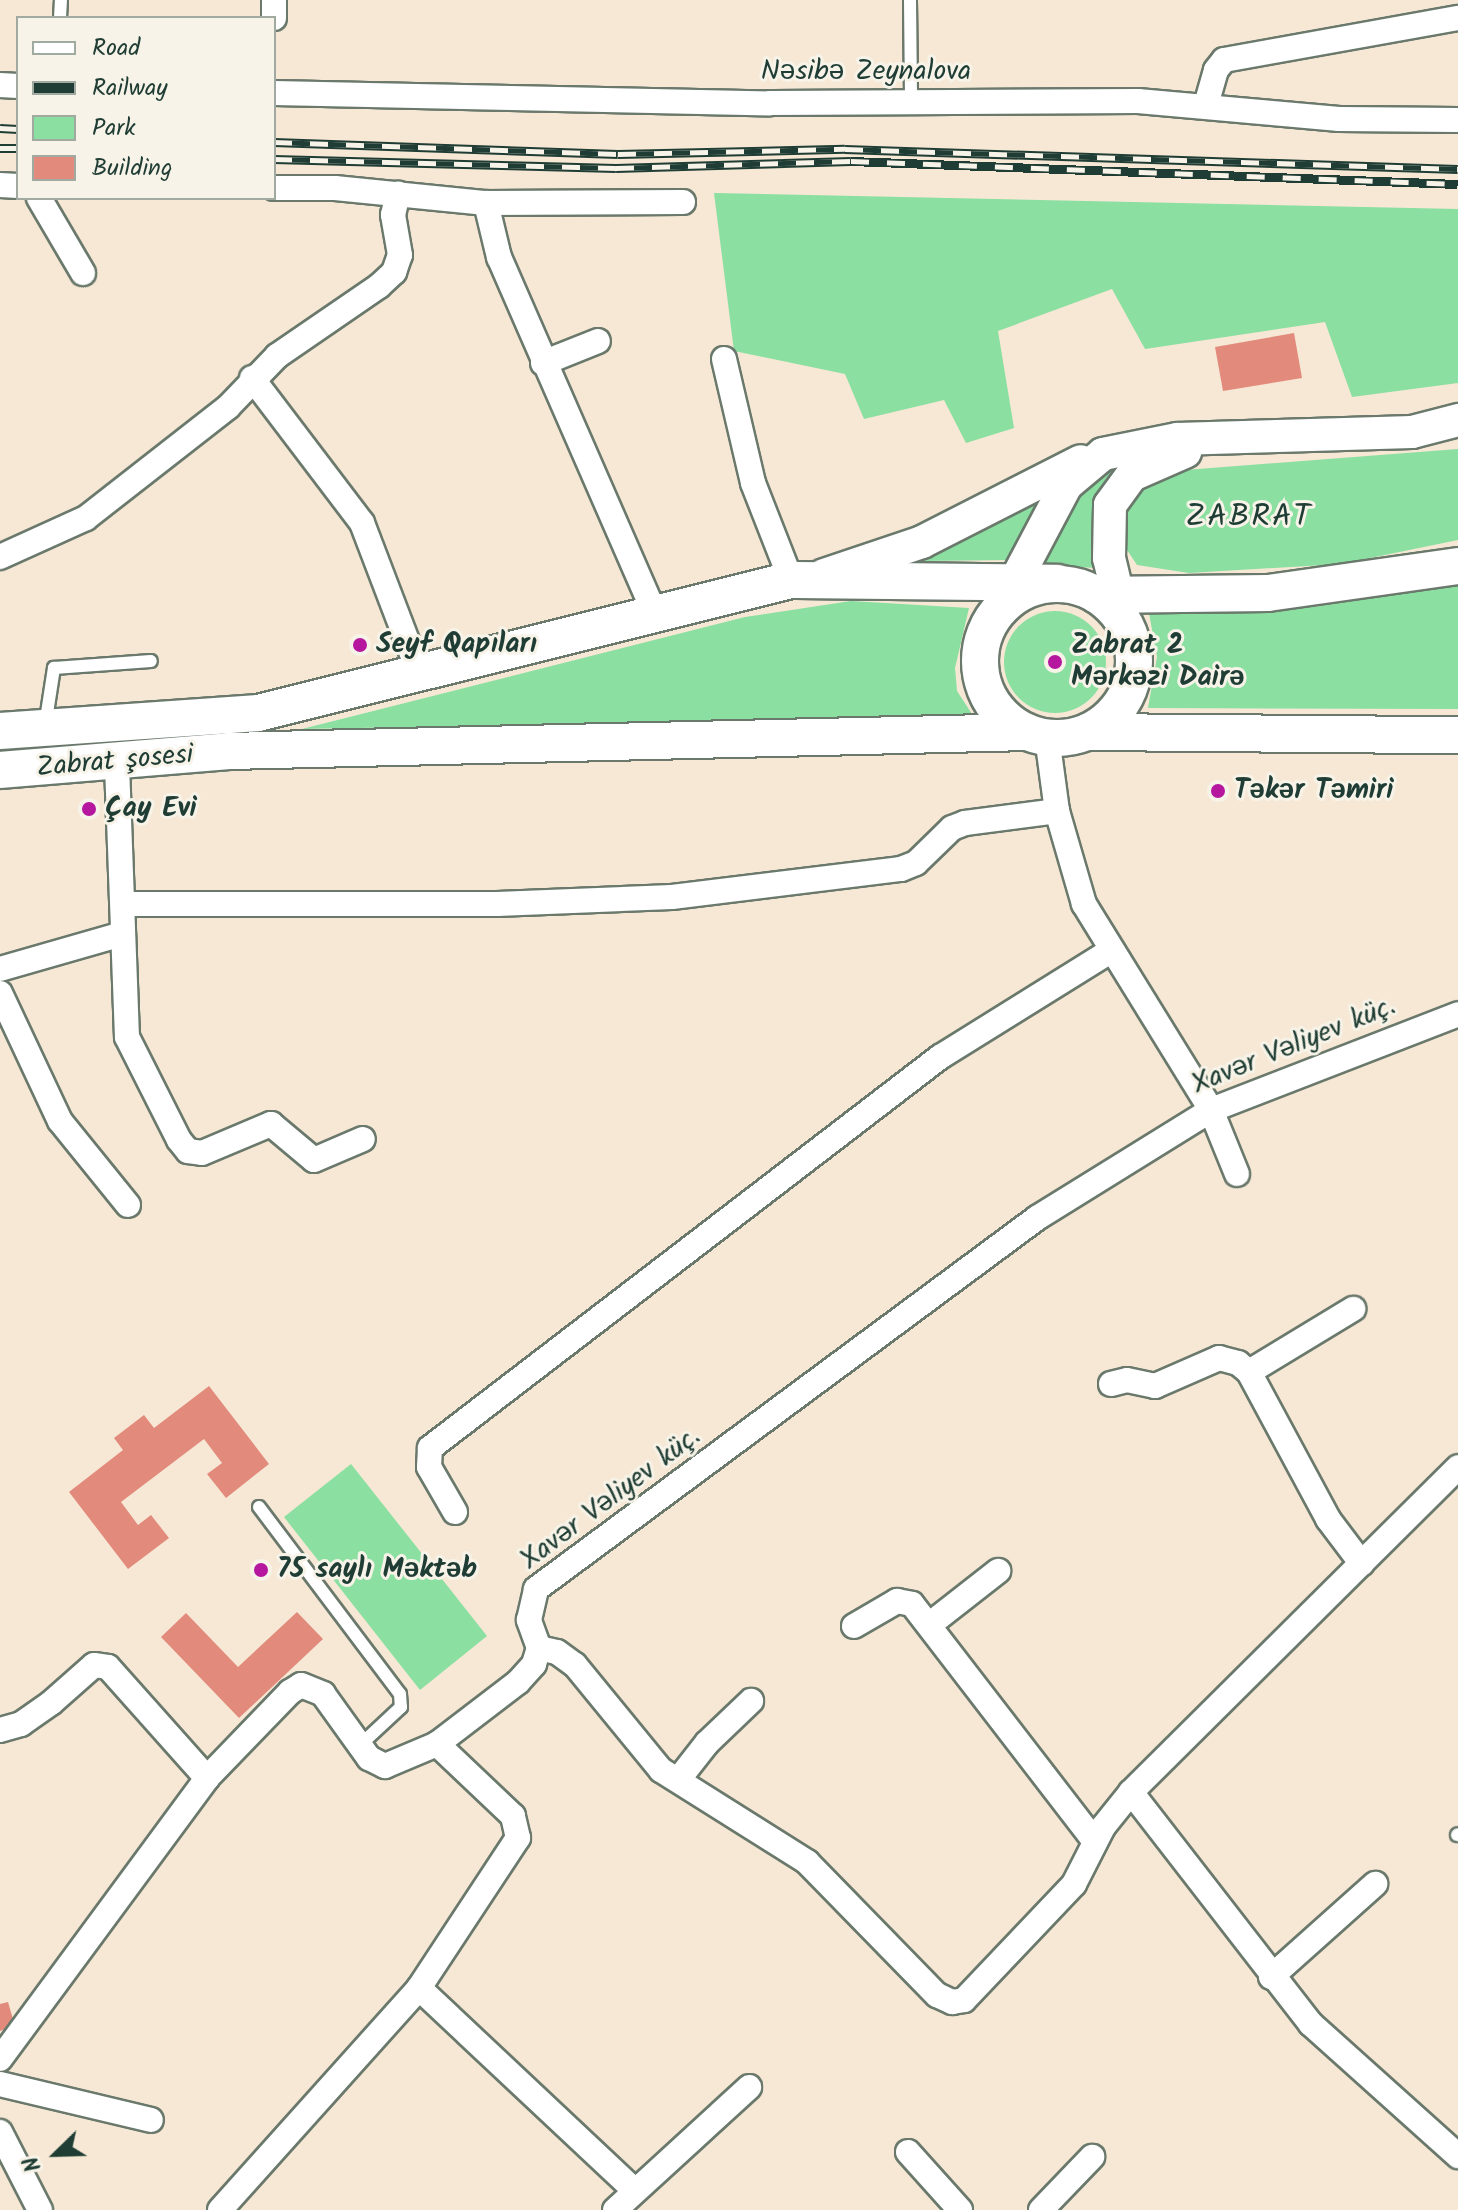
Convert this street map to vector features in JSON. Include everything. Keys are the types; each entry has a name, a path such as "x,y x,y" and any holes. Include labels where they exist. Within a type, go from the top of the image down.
{"main road":[{"path":"1458,566 1268,593 1113,604 1057,583 1017,595 1008,594 981,645 984,687 1008,721 1037,735 1088,732 1458,735"},
{"name":"Zabrat şosesi","path":"0,731 113,726 258,713 420,675 654,612 804,578 1008,594"},
{"path":"1088,732 1113,713 1130,687 1134,666 1113,604"},
{"name":"Zabrat şosesi","path":"0,770 117,765 229,751 1037,735"}],"street":[{"path":"1206,105 1216,70 1224,60 1458,18"},
{"name":"Nəsibə Zeynalova","path":"276,93 1206,105 1339,119 1458,120"},
{"path":"276,188 398,194 486,203 683,202"},
{"path":"0,557 86,518 218,416 252,378 394,272 400,255 393,215 398,194"},
{"path":"40,200 83,273"},
{"path":"486,203 499,257 543,363 617,520 654,612"},
{"path":"543,363 598,341"},
{"path":"724,359 753,483 804,578 922,542 1103,454 1177,439 1243,440 1412,432 1458,420"},
{"path":"252,378 362,523 420,675"},
{"path":"1113,604 1107,533 1117,490 1148,464 1243,440"},
{"path":"1008,594 1066,485 1103,454"},
{"path":"1037,735 1084,904 1110,951 1211,1110 1237,1174"},
{"path":"117,765 127,1037 188,1151 202,1153 271,1124 281,1128 303,1155 314,1160 363,1139"},
{"path":"123,904 497,904 672,897 901,869 916,863 952,828 965,823 1057,811"},
{"path":"0,969 122,934"},
{"path":"455,1512 429,1467 430,1448 940,1057 1110,951"},
{"path":"0,993 60,1121 128,1205"},
{"name":"Xavər Vəliyev küç.","path":"539,1648 529,1620 536,1589 1037,1218 1211,1110 1458,1014"},
{"path":"1249,1372 1353,1309"},
{"path":"1111,1384 1127,1380 1155,1386 1219,1358 1249,1372 1328,1519 1362,1564"},
{"path":"0,2059 207,1778 301,1685 323,1694 359,1746 385,1766 437,1744 518,1682 539,1648 557,1652 575,1665 649,1760 807,1862 937,1995 952,2002 964,2000 1074,1884 1095,1842 1131,1792 1458,1468"},
{"path":"929,1625 998,1571"},
{"path":"854,1626 897,1601 912,1604 1095,1842"},
{"path":"0,1730 21,1724 51,1703 94,1665 108,1667 207,1778"},
{"path":"678,1780 699,1752 751,1701"},
{"path":"220,2210 419,1988 512,1850 519,1827 437,1744"},
{"path":"1131,1792 1271,1977 1311,2024 1458,2156"},
{"path":"1271,1977 1375,1884"},
{"path":"419,1988 635,2191"},
{"path":"0,2084 151,2120"},
{"path":"615,2210 749,2087"},
{"path":"0,2132 40,2210"},
{"path":"908,2152 960,2210"},
{"path":"1041,2210 1092,2157"}],"lane":[{"path":"910,0 911,102"},
{"path":"45,729 54,668 151,661"},
{"path":"259,1507 400,1694 401,1707 359,1746"}],"green space":[{"path":"714,193 1458,209 1458,383 1352,397 1325,322 1145,349 1112,289 998,331 1014,428 966,443 944,400 864,419 845,374 734,351"},
{"path":"1458,449 1458,540 1341,564 1189,573 1137,565 1127,550 1126,505 1142,486 1172,471"},
{"path":"1122,465 1097,495 1092,517 1097,568 1044,565 1059,522 1087,476"},
{"path":"1037,496 1042,503 1014,560 921,561 923,555"},
{"path":"1458,584 1458,709 1148,708 1157,657 1149,613 1313,607"},
{"path":"851,601 969,608 955,668 957,691 974,717 302,729 745,617"},
{"name":"Zabrat 2 Mərkəzi Dairə","path":"1055,611 1084,619 1098,633 1106,662 1098,691 1084,705 1055,713 1026,705 1012,691 1004,662 1012,633 1026,619"},
{"path":"351,1464 487,1636 420,1690 284,1517"}],"building":[{"path":"1294,333 1302,378 1223,391 1215,347"},
{"path":"209,1386 269,1464 226,1498 207,1474 222,1463 204,1439 121,1502 138,1525 151,1515 169,1538 128,1569 69,1492 123,1450 114,1438 144,1415 154,1428"},
{"path":"297,1612 323,1639 239,1718 161,1637 186,1613 238,1667"},
{"path":"8,2002 15,2026 0,2031 0,2004"}],"railway":[{"path":"0,128 16,129"},
{"path":"276,142 618,154 845,149 1458,169"},
{"path":"0,148 16,148"},
{"path":"276,159 616,168 851,161 1458,184"}],"place":[{"name":"Seyf Qapıları","path":"360,645"},
{"name":"Zabrat 2 Mərkəzi Dairə","path":"1055,662"},
{"name":"Təkər Təmiri","path":"1218,791"},
{"name":"Çay Evi","path":"89,809"},
{"name":"75 saylı Məktəb","path":"261,1570"}],"district":[{"name":"ZABRAT","path":"1249,518"}]}
